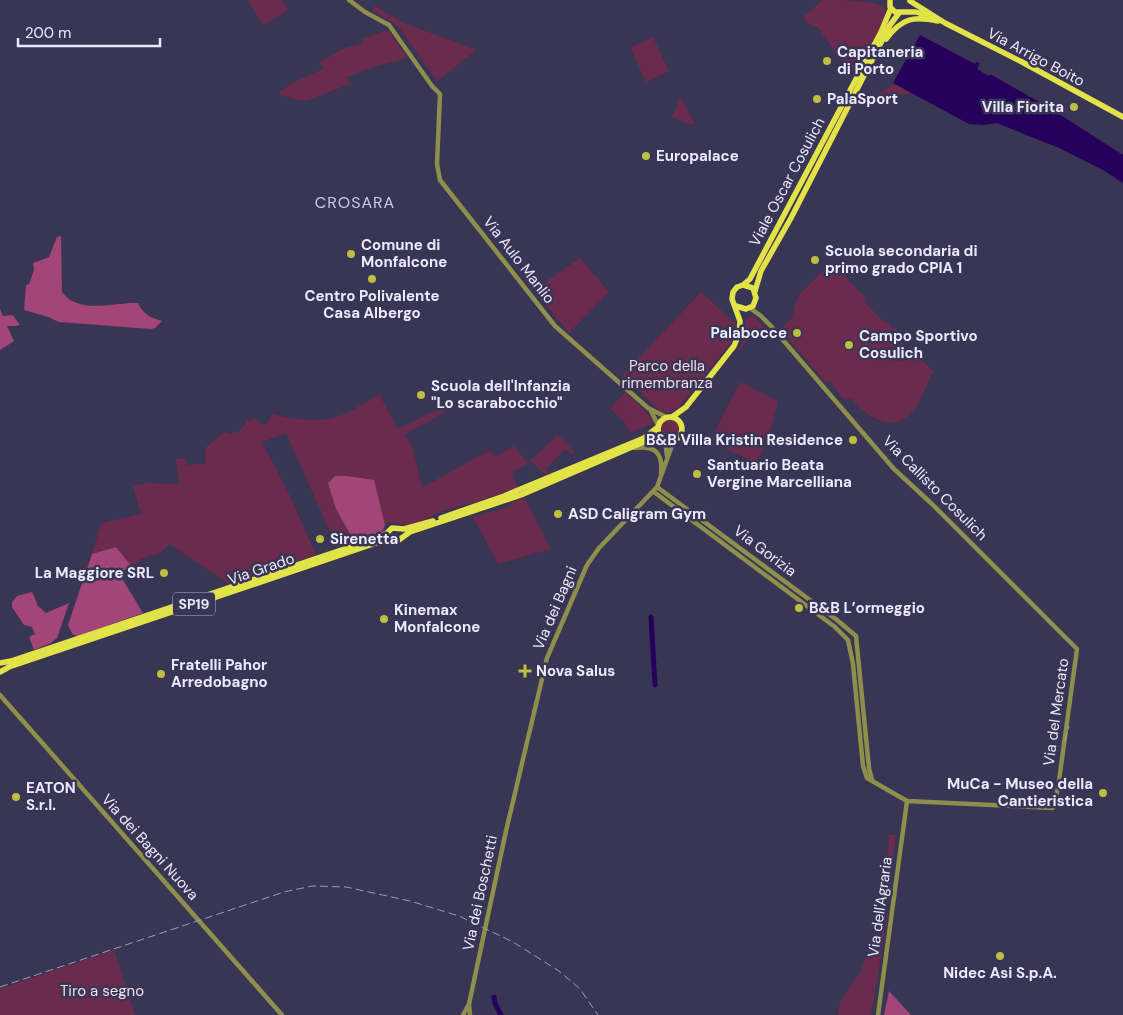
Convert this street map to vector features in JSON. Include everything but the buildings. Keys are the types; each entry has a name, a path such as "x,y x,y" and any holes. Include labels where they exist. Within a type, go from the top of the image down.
{"main road":[{"path":"882,0 902,12"},
{"name":"Viale Oscar Cosulich","path":"755,291 761,271 791,218 890,25 902,12 910,7 910,1"},
{"name":"Via Arrigo Boito","path":"910,1 940,20 1123,117"},
{"name":"Viale Oscar Cosulich","path":"743,285 750,279 882,32 890,5"},
{"name":"Via Arrigo Boito","path":"902,12 916,12 940,20"},
{"path":"877,51 896,26 906,20 914,18 940,20"},
{"path":"686,407 658,426 659,434 664,439 674,440 681,433 681,423 686,407 734,346 739,334 740,321 732,299 733,292 737,287 743,285 750,286 755,291"},
{"name":"Via Callisto Cosulich","path":"755,291 755,302"},
{"path":"740,321 755,302"},
{"name":"Via Callisto Cosulich","path":"736,306 748,309"},
{"path":"669,417 681,423"},
{"name":"Via Grado","path":"0,663 11,661 374,540 387,533 390,529 404,529 504,496 644,438 658,426"},
{"name":"Via Grado","path":"0,672 9,667 379,542 396,542 410,532 520,494 654,439 664,439"},
{"path":"397,528 401,533 401,538"},
{"path":"387,533 390,541"}],"street":[{"name":"Via Aulo Manlio","path":"349,0 365,12 389,25 432,86 440,94 436,164 440,180 555,326 648,408 669,417"},
{"name":"Via Callisto Cosulich","path":"755,302 761,316 894,469 932,504 1078,649"},
{"name":"Via Callisto Cosulich","path":"748,309 761,316"},
{"name":"Via Aulo Manlio","path":"648,408 658,426"},
{"path":"664,439 667,458"},
{"path":"658,487 674,440"},
{"path":"628,449 648,447 656,452 661,460 660,479"},
{"name":"Via dei Bagni","path":"516,787 544,668 587,565 599,548 658,487"},
{"name":"Via Gorizia","path":"658,487 842,623 856,636 869,768 873,781"},
{"name":"Via Gorizia","path":"654,492 835,627 848,640 853,664 863,766 867,778 873,781"},
{"name":"Via del Mercato","path":"907,801 1053,808 1078,649"},
{"name":"Via dei Bagni Nuova","path":"0,695 282,1015"},
{"path":"873,781 907,801"},
{"name":"Via dei Boschetti","path":"469,1015 469,1004 516,787"},
{"name":"Via dell'Agraria","path":"878,1015 907,801"},
{"name":"Via dei Boschetti","path":"463,1015 469,1004"},
{"path":"463,1015 469,1015"}],"green space":[{"path":"248,0 282,0 288,10 263,25"},
{"path":"823,0 867,2 886,9 877,34 852,72 849,71 818,27 806,23 804,16"},
{"path":"375,6 404,23 475,51 437,81 399,27 372,10"},
{"path":"388,30 408,58 377,66 347,77 350,84 308,100 297,100 278,94 292,83 323,69 320,62 345,48 364,43 362,39"},
{"path":"653,37 669,71 646,82 631,49 633,46"},
{"path":"893,83 912,93 866,99 891,87"},
{"path":"681,97 695,124 672,117"},
{"path":"580,258 609,292 569,333 534,290"},
{"name":"Campo Sportivo Cosulich","path":"831,263 866,298 864,301 884,322 886,321 893,329 895,327 899,332 897,334 899,338 912,354 914,352 933,371 918,404 903,419 895,422 879,420 864,411 852,399 843,399 830,381 825,382 780,329 792,319 795,304 800,294"},
{"name":"Parco della rimembranza","path":"701,292 736,324 733,340 680,406 672,412 666,413 660,411 622,376"},
{"path":"754,316 765,328 755,332 736,355 741,344 746,320 748,317"},
{"path":"740,382 778,401 769,436 756,463 710,441"},
{"path":"625,392 650,416 654,423 630,433 624,421 610,409"},
{"path":"379,394 398,429 460,399 465,401 404,435 412,445 422,488 490,450 494,457 514,446 528,463 511,474 518,487 469,505 465,504 434,514 432,517 408,525 390,522 385,525 373,480 335,476 328,483 336,509 354,541 337,547 286,433 262,442 288,492 316,555 229,584 170,544 161,552 138,560 138,563 131,565 116,547 92,554 101,523 141,514 133,486 147,483 179,484 176,459 186,459 187,465 206,463 205,448 225,432 231,434 236,431 238,432 244,426 247,419 251,421 254,417 259,423 266,425 272,414 299,419 327,419 345,414"},
{"path":"670,418 677,421 680,428 677,435 670,438 663,435 660,428 663,421"},
{"path":"558,435 574,451 572,455 565,449 546,469 549,474 546,475 530,461"},
{"path":"524,497 551,549 498,564 473,517 509,507 512,502"},
{"path":"888,835 896,835 886,900 883,900 889,843"},
{"path":"880,911 888,913 871,1015 838,1015 840,1002 861,971"},
{"name":"Tiro a segno","path":"114,950 135,1015 0,1015 0,989"}],"shaded area":[{"path":"920,35 975,64 976,62 980,63 977,69 989,76 990,74 1048,107 1123,155 1123,183 1103,170 1059,148 997,123 969,124 893,83"},
{"path":"61,236 62,292 69,299 78,303 97,306 138,303 148,315 162,321 155,328 151,329 59,322 24,310 26,285 29,284 34,270 33,263 49,257 57,237"},
{"path":"0,309 3,316 13,315 20,325 7,326 14,341 0,350"},
{"path":"335,476 374,480 385,525 382,532 354,541 336,509 328,483"},
{"path":"116,547 133,568 118,572 143,613 78,636 73,635 68,625 92,554"},
{"path":"32,592 38,606 46,613 69,603 57,638 51,643 34,650 29,637 35,634 32,627 24,625 12,607 12,602 17,596"},
{"path":"889,991 911,1015 884,1015"}],"waterway":[{"path":"651,617 655,685"},
{"path":"494,997 501,1015"}],"railway":[{"path":"1065,741 1069,726"},
{"path":"0,987 284,892 312,886 346,887 410,901 459,916 513,942 559,971 580,989 598,1015"}],"place":[{"name":"Capitaneria di Porto","path":"827,61"},
{"name":"PalaSport","path":"817,99"},
{"name":"Villa Fiorita","path":"1074,107"},
{"name":"Europalace","path":"646,156"},
{"name":"Comune di Monfalcone","path":"351,254"},
{"name":"Scuola secondaria di primo grado CPIA 1","path":"815,260"},
{"name":"Centro Polivalente Casa Albergo","path":"372,279"},
{"name":"Palabocce","path":"797,333"},
{"name":"Campo Sportivo Cosulich","path":"849,345"},
{"name":"Scuola dell'Infanzia \"Lo scarabocchio\"","path":"421,395"},
{"name":"B&B Villa Kristin Residence","path":"853,440"},
{"name":"Santuario Beata Vergine Marcelliana","path":"697,474"},
{"name":"ASD Caligram Gym","path":"558,514"},
{"name":"Sirenetta","path":"320,539"},
{"name":"La Maggiore SRL","path":"164,573"},
{"name":"B&B L’ormeggio","path":"799,608"},
{"name":"Kinemax Monfalcone","path":"384,619"},
{"name":"Nova Salus","path":"525,671"},
{"name":"Fratelli Pahor Arredobagno","path":"161,674"},
{"name":"MuCa - Museo della Cantieristica","path":"1103,793"},
{"name":"EATON S.r.l.","path":"16,797"},
{"name":"Nidec Asi S.p.A.","path":"1000,956"}],"district":[{"name":"CROSARA","path":"355,202"}]}
